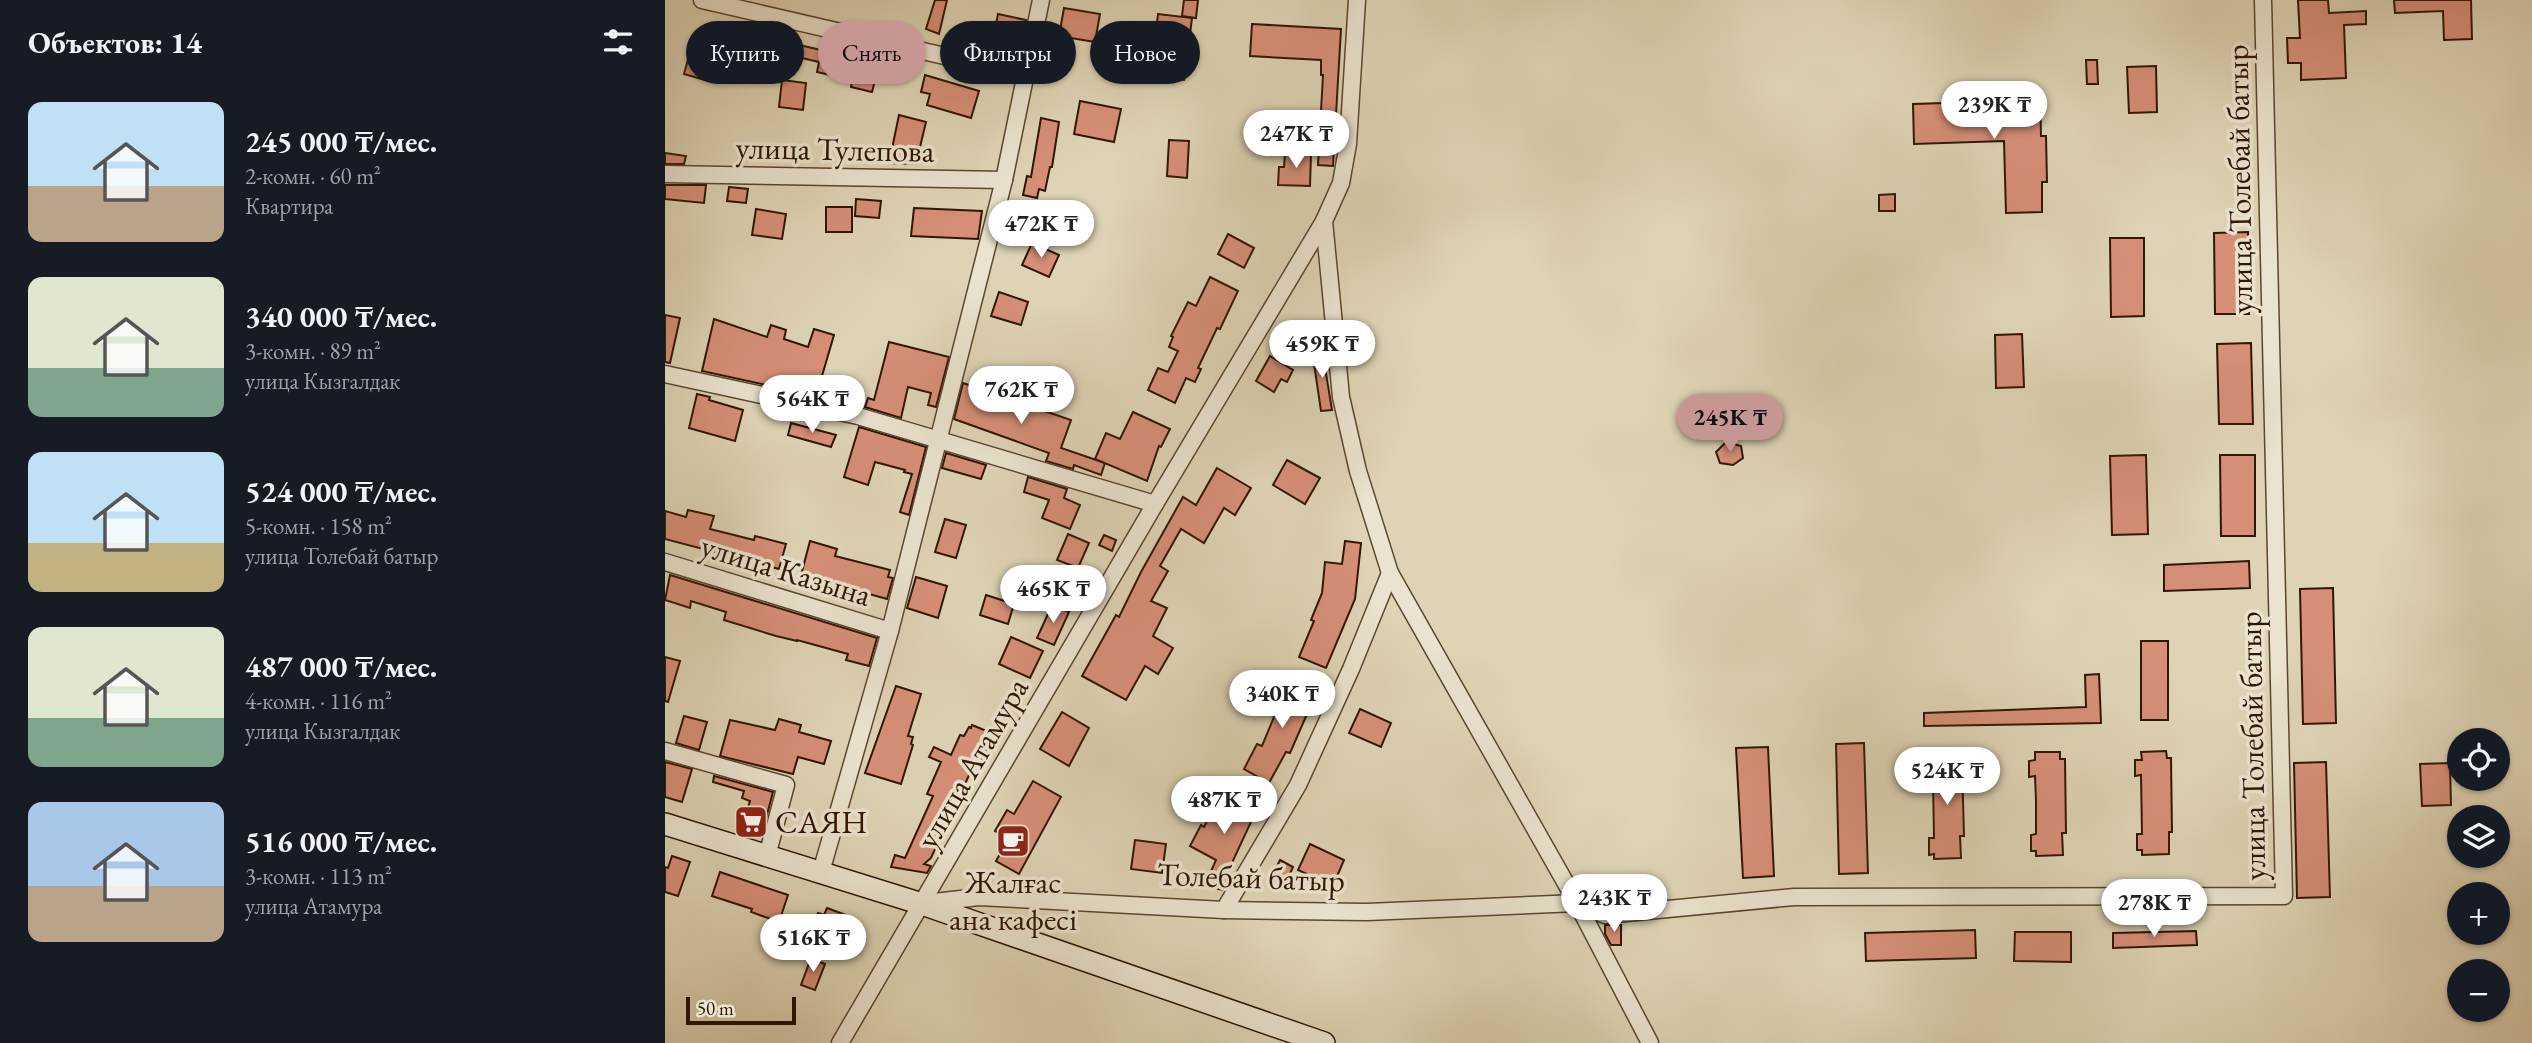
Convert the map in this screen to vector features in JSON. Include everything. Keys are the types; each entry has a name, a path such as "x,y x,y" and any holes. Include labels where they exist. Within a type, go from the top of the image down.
{"street":[{"path":"702,0 940,55"},
{"path":"1037,21 1041,0"},
{"name":"улица Атамура","path":"840,1043 1324,221 1341,183 1348,144 1357,0"},
{"name":"улица Толебай батыр","path":"1577,903 1605,915 1794,898 2284,895 2263,0"},
{"path":"821,872 890,631 940,440 1025,84"},
{"name":"улица Тулепова","path":"665,174 1004,180"},
{"path":"1324,221 1341,397 1358,471 1390,573 1577,903 1650,1043"},
{"path":"665,374 859,416 1155,504"},
{"name":"улица Казына","path":"665,562 890,631"},
{"path":"1224,910 1297,785 1351,669 1390,573"},
{"path":"665,751 786,785 767,856"},
{"path":"665,824 922,904 1324,1043"},
{"name":"Толебай батыр","path":"922,904 979,897 1224,910 1367,912 1577,903"}],"building":[{"path":"935,0 947,0 939,34 926,29"},
{"path":"1184,0 1198,0 1196,18 1182,16"},
{"path":"2298,0 2328,0 2329,13 2366,11 2366,24 2344,25 2346,78 2301,80 2301,63 2288,63 2287,38 2300,38"},
{"path":"2394,0 2471,0 2472,39 2444,40 2443,11 2395,13"},
{"path":"1064,8 1100,14 1099,21 1090,21 1090,41 1076,39 1076,21 1062,21"},
{"path":"998,14 1026,20 1026,21 997,21"},
{"path":"1158,14 1192,18 1192,21 1157,21"},
{"path":"1252,24 1341,29 1333,166 1318,165 1323,75 1321,60 1250,56"},
{"path":"804,46 818,49 818,62 804,58"},
{"path":"2086,60 2097,60 2098,84 2087,84"},
{"path":"2156,66 2157,112 2129,113 2127,67"},
{"path":"926,75 940,79 940,84 955,84 979,91 971,118 927,105 930,94 921,92 923,84 926,84"},
{"path":"806,83 803,110 779,107 782,84"},
{"path":"851,84 874,84 872,92 851,87"},
{"path":"2040,100 2041,136 2046,136 2047,182 2042,182 2042,212 2006,213 2004,141 1914,144 1913,104"},
{"path":"1080,101 1121,109 1114,142 1074,134"},
{"path":"899,115 926,122 920,147 917,146 916,164 889,163"},
{"path":"1041,118 1059,122 1052,167 1045,191 1039,189 1037,198 1023,195 1027,176 1031,177"},
{"path":"1169,140 1189,141 1187,178 1167,176"},
{"path":"665,153 686,156 684,164 665,164"},
{"path":"1285,153 1311,154 1310,186 1278,185 1279,167 1284,167"},
{"path":"665,185 706,185 704,203 665,199"},
{"path":"729,187 748,189 746,203 727,201"},
{"path":"1895,194 1895,211 1879,211 1879,195"},
{"path":"856,199 881,201 879,218 855,216"},
{"path":"826,207 852,207 852,232 826,232"},
{"path":"914,208 982,211 978,239 911,236"},
{"path":"756,209 786,214 782,239 752,235"},
{"path":"2248,232 2249,314 2215,314 2214,233"},
{"path":"1228,234 1254,248 1244,268 1218,254"},
{"path":"2110,238 2144,238 2144,316 2111,317"},
{"path":"1032,243 1059,255 1049,277 1022,265"},
{"path":"1210,277 1238,291 1198,368 1201,369 1195,382 1186,378 1175,403 1148,390 1158,368 1168,372 1178,351 1169,347 1173,337 1171,336 1188,302 1196,306"},
{"path":"999,292 1028,302 1021,325 991,316"},
{"path":"665,315 680,318 670,363 665,362"},
{"path":"714,319 767,337 771,325 786,330 784,339 808,347 814,329 834,335 822,376 849,382 844,402 702,371"},
{"path":"2022,334 2024,387 1996,388 1995,335"},
{"path":"889,342 949,357 936,407 928,405 931,393 908,387 901,418 865,407 868,398 874,400"},
{"path":"2251,343 2253,424 2219,424 2217,344"},
{"path":"1322,349 1332,410 1321,411 1312,350"},
{"path":"1270,356 1293,370 1287,382 1281,379 1274,392 1256,381"},
{"path":"963,383 1071,420 1061,448 1105,463 1101,475 1074,465 1073,469 1046,461 1049,453 954,419"},
{"path":"697,394 743,410 735,441 689,428"},
{"path":"1133,412 1170,429 1161,447 1159,446 1147,481 1095,459 1106,433 1120,439"},
{"path":"791,423 836,435 831,447 788,435"},
{"path":"859,427 926,447 909,515 900,512 912,474 875,462 868,485 844,477"},
{"path":"1726,442 1741,446 1743,458 1733,465 1720,463 1716,452"},
{"path":"946,453 986,465 981,479 942,468"},
{"path":"2146,455 2148,534 2112,535 2110,456"},
{"path":"2220,455 2255,455 2255,536 2221,536"},
{"path":"1287,460 1320,478 1305,504 1273,485"},
{"path":"1217,468 1251,488 1235,515 1224,508 1204,543 1181,529 1160,566 1168,571 1151,601 1167,608 1153,636 1173,648 1158,674 1145,666 1126,700 1082,676 1116,615 1119,617 1183,497 1196,505"},
{"path":"1028,477 1067,489 1064,498 1080,505 1070,529 1042,518 1049,500 1024,492"},
{"path":"688,510 714,516 710,529 754,540 755,536 786,544 779,569 665,539 665,511 686,517"},
{"path":"945,519 966,525 956,558 935,552"},
{"path":"1068,534 1089,543 1078,568 1057,560"},
{"path":"1104,535 1116,540 1112,551 1099,545"},
{"path":"810,541 837,549 835,556 890,570 888,577 893,578 887,599 801,575"},
{"path":"1345,541 1361,543 1355,599 1326,668 1299,657 1322,593 1325,562 1342,564"},
{"path":"2249,561 2250,588 2164,591 2164,565"},
{"path":"670,575 877,638 869,666 846,660 848,654 724,620 726,612 691,601 690,608 665,600"},
{"path":"916,577 947,586 938,618 907,608"},
{"path":"2333,588 2336,723 2303,724 2300,589"},
{"path":"986,595 1014,604 1008,624 980,615"},
{"path":"1052,605 1069,612 1054,645 1037,638"},
{"path":"1011,637 1043,651 1030,678 999,664"},
{"path":"2141,641 2168,641 2168,720 2141,720"},
{"path":"665,657 680,661 668,702 665,701"},
{"path":"2099,674 2101,723 1924,726 1924,713 2086,707 2085,675"},
{"path":"1291,676 1318,689 1290,753 1286,752 1269,783 1244,769 1257,744 1262,746"},
{"path":"896,686 921,694 908,736 913,737 913,745 901,784 865,773"},
{"path":"1360,709 1391,723 1381,747 1349,733"},
{"path":"1062,712 1089,728 1069,766 1040,749"},
{"path":"684,716 707,722 699,750 676,743"},
{"path":"779,719 801,725 799,732 831,741 824,764 798,757 793,774 720,756 730,720 775,730"},
{"path":"972,725 994,734 981,762 976,760 931,858 924,864 931,866 927,873 891,867 895,855 905,858 933,796 927,794 941,762 929,757 934,747 951,755 960,735 964,736"},
{"path":"1864,743 1868,873 1839,874 1836,744"},
{"path":"1768,747 1774,876 1743,878 1736,748"},
{"path":"2166,751 2167,758 2171,758 2172,832 2169,832 2169,854 2142,855 2142,850 2137,850 2137,834 2142,834 2141,775 2135,776 2135,760 2142,760 2141,752"},
{"path":"2035,752 2060,752 2060,759 2065,759 2066,833 2062,833 2063,855 2036,856 2036,851 2031,851 2031,835 2036,834 2036,801 2035,776 2029,777 2029,761 2035,760"},
{"path":"1958,755 1958,762 1962,762 1964,836 1960,836 1961,858 1934,859 1934,854 1929,855 1929,838 1934,838 1933,780 1927,780 1926,764 1933,763 1933,756"},
{"path":"665,762 692,769 682,802 665,797"},
{"path":"2326,762 2330,897 2297,898 2294,763"},
{"path":"2447,763 2447,791 2451,791 2451,805 2422,806 2420,764"},
{"path":"714,776 773,792 764,826 744,820 750,801 742,798 744,791 713,782"},
{"path":"1033,781 1061,797 1019,874 996,861 1008,839 995,831 1007,810 1014,814"},
{"path":"1222,791 1257,809 1230,867 1224,890 1204,887 1216,860 1190,846 1201,825 1204,827"},
{"path":"1135,840 1166,844 1162,873 1131,869"},
{"path":"1310,844 1344,860 1333,886 1298,870"},
{"path":"672,856 690,862 678,896 665,892 665,867 668,868"},
{"path":"1280,860 1293,867 1285,885 1271,878"},
{"path":"720,872 788,895 779,922 751,912 752,909 712,896"},
{"path":"827,908 846,915 835,943 815,936 819,928 813,925 818,913 824,915"},
{"path":"1605,925 1621,925 1621,945 1611,945 1605,934"},
{"path":"1975,930 1976,958 1866,961 1865,933"},
{"path":"2196,931 2197,945 2113,948 2113,933"},
{"path":"2015,932 2071,932 2071,962 2014,961"},
{"path":"811,958 825,964 815,990 801,985"}],"place":[{"name":"САЯН","path":"751,822"},
{"name":"Жалғас ана кафесі","path":"1013,841"}]}
